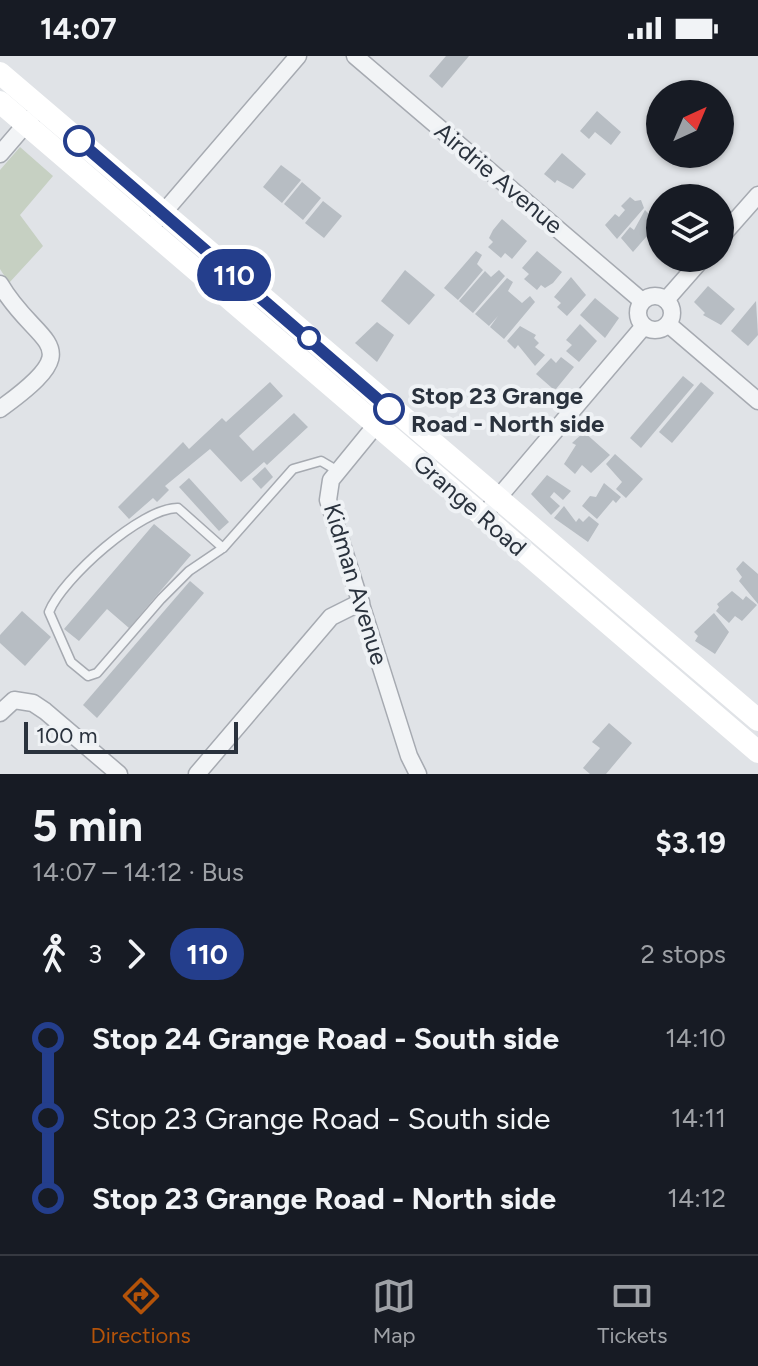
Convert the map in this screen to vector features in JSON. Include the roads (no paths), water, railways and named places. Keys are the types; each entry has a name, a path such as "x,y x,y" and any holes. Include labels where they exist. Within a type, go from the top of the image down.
{"main road":[{"name":"Grange Road","path":"0,73 16,110 156,222 489,508 758,752"},
{"name":"Grange Road","path":"489,508 758,720"}],"street":[{"path":"156,222 298,56"},
{"name":"Airdrie Avenue","path":"355,56 642,301"},
{"path":"0,154 16,110"},
{"path":"734,222 758,195"},
{"path":"666,300 691,272"},
{"path":"0,284 8,298 50,341 53,350 49,362 37,377 0,409"},
{"path":"655,296 666,300 672,313 668,324 655,330 644,326 638,313 642,301 655,296"},
{"path":"668,324 758,401"},
{"path":"489,508 644,326"},
{"name":"Kidman Avenue","path":"383,417 331,480 328,500 409,756 418,774"},
{"path":"197,774 331,617 361,602"},
{"path":"0,713 14,700 33,703 119,774"}],"lane":[{"path":"223,548 178,508 166,508 151,514 133,529 108,541 49,612 71,662 88,676 97,673 189,571 223,548 293,469 321,461 338,471"}],"place":[{"name":"Stop 23 Grange Road - North side","path":"389,409"}]}
